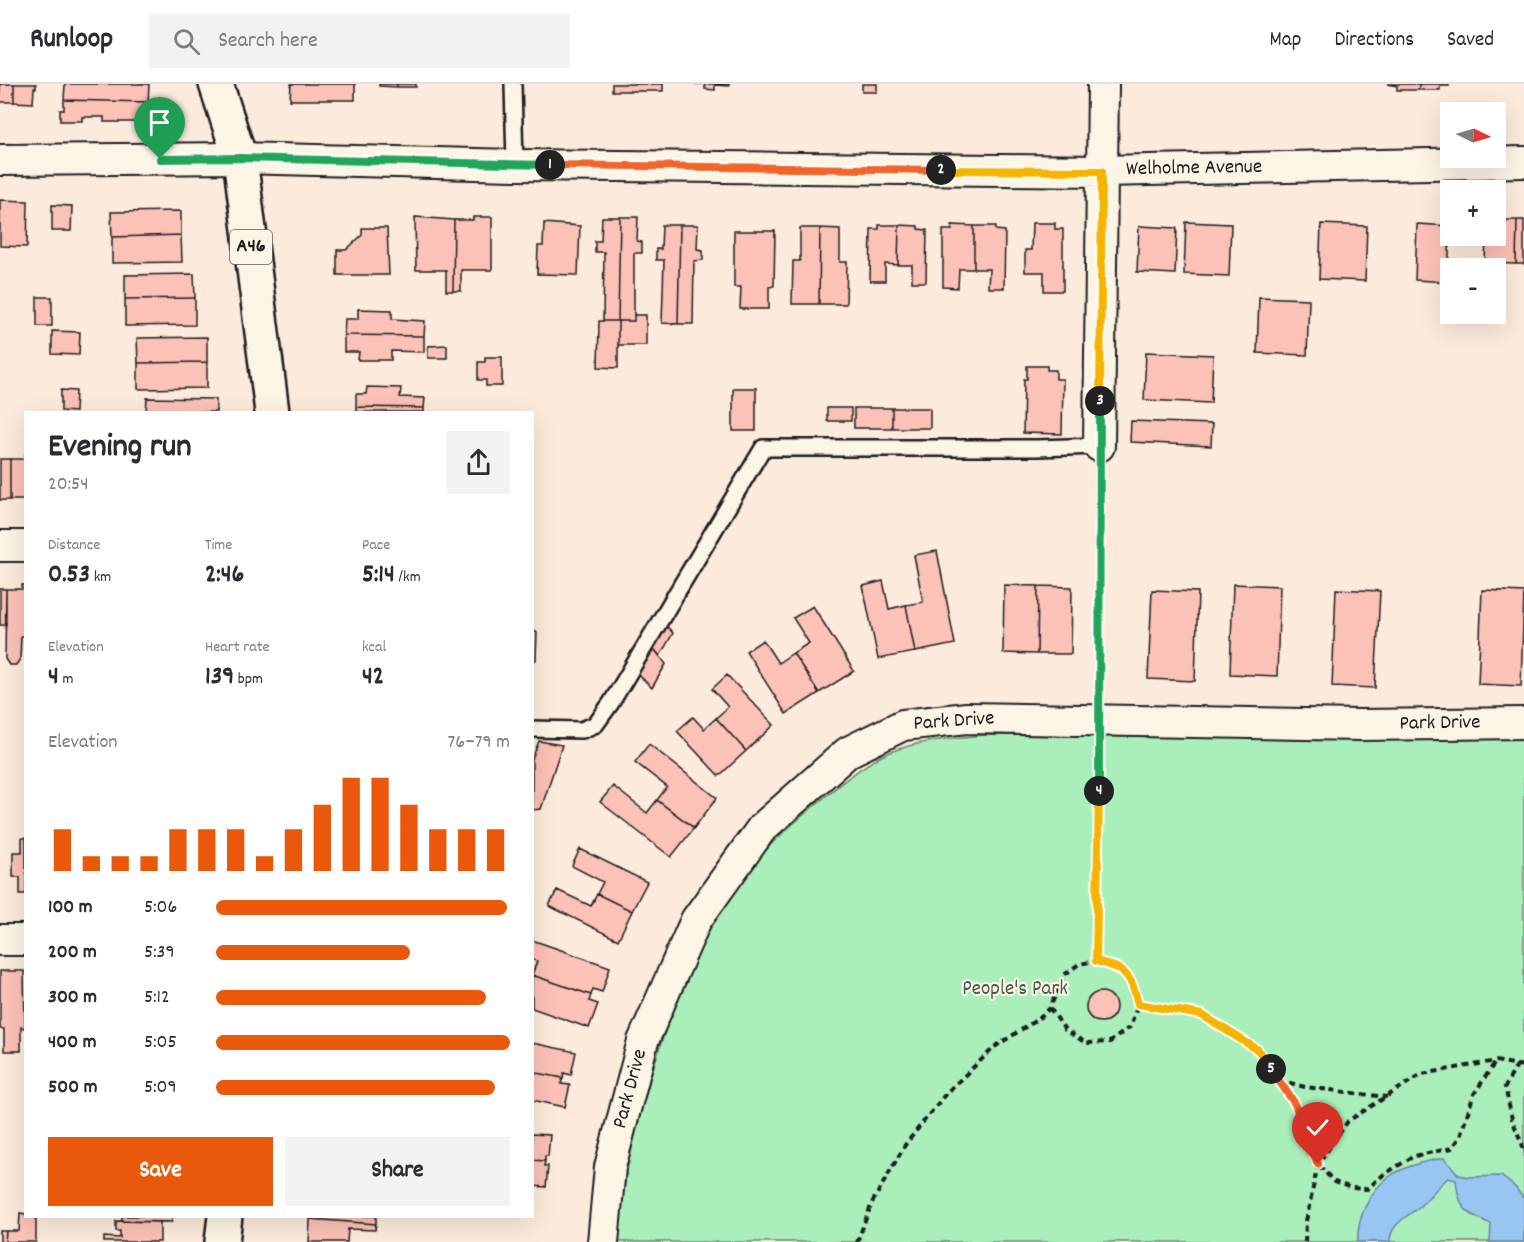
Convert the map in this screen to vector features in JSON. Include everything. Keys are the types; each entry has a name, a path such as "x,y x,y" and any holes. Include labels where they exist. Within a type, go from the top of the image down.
{"highway":[{"name":"A46","path":"216,84 240,158 272,411"},
{"path":"222,1242 225,1218"}],"street":[{"path":"1099,446 1102,84"},
{"name":"Welholme Avenue","path":"0,160 240,158 515,165 1102,171 1524,162"},
{"path":"0,546 24,546"},
{"name":"Park Drive","path":"603,1242 610,1167 643,1041 696,920 762,828 848,752 903,725 967,718 1360,725 1524,723"},
{"path":"0,940 24,940"}],"lane":[{"path":"513,84 515,165"},
{"path":"534,729 582,730 596,724 611,703 763,448 1099,446"}],"path":[{"path":"1096,961 1100,720 1099,446"},
{"path":"857,1242 872,1203 905,1144 947,1092 996,1046 1041,1017 1050,1008 1064,975 1079,964 1096,961 1118,966 1133,982 1138,1004 1130,1027 1110,1042 1094,1043 1086,1043 1065,1030 1050,1008"},
{"path":"1138,1004 1202,1015 1258,1050 1295,1104 1318,1164 1334,1182 1352,1188 1367,1189 1383,1175 1414,1156 1452,1148 1459,1139 1474,1094 1496,1061"},
{"path":"1305,1242 1306,1221 1318,1164 1348,1121 1422,1074 1496,1061 1524,1066"},
{"path":"1517,1065 1505,1087 1512,1119 1524,1149"},
{"path":"1279,1080 1305,1087 1387,1097"}],"green space":[{"name":"People's Park","path":"986,735 1524,738 1524,1242 618,1242 622,1202 633,1144 667,1026 703,940 736,887 783,832 869,763 888,753 912,745"}],"water":[{"path":"1444,1158 1459,1175 1501,1176 1515,1187 1524,1199 1524,1242 1490,1242 1491,1224 1465,1209 1459,1198 1456,1180 1448,1178 1420,1206 1396,1225 1390,1242 1358,1242 1362,1215 1376,1189 1383,1182 1396,1172 1423,1162"}],"building":[{"path":"0,84 14,84 14,102 0,102"},
{"path":"14,84 36,84 33,103 14,102"},
{"path":"65,84 149,84 148,102 64,100"},
{"path":"291,84 355,84 355,100 290,100"},
{"path":"379,84 397,84 397,87 379,86"},
{"path":"397,84 416,84 416,87 397,87"},
{"path":"612,84 663,84 663,91 612,91"},
{"path":"705,84 729,84 729,86 715,85 715,90 705,89"},
{"path":"862,84 877,84 877,92 862,92"},
{"path":"1388,84 1419,84 1419,90 1397,90 1397,86"},
{"path":"1419,84 1449,84 1449,86 1440,86 1440,90 1419,90"},
{"path":"64,100 148,102 148,122 104,122 104,117 82,117 82,121 60,121 60,110 64,110"},
{"path":"0,200 28,201 27,247 0,246"},
{"path":"52,205 72,206 71,231 52,231"},
{"path":"181,211 181,235 112,237 111,212"},
{"path":"415,217 454,220 453,291 446,291 446,270 416,270"},
{"path":"473,217 492,217 492,270 461,270 461,291 453,291 454,220 473,220"},
{"path":"602,217 620,217 618,321 603,321 604,252 595,252 595,241 601,241"},
{"path":"620,217 638,217 637,241 642,242 642,253 634,253 634,321 618,321"},
{"path":"1506,220 1517,220 1516,264 1506,264 1506,258 1485,258 1486,246 1506,246"},
{"path":"1517,220 1524,220 1524,264 1516,264"},
{"path":"1186,222 1231,224 1229,276 1184,274"},
{"path":"544,223 580,226 578,275 537,274 538,246 543,246"},
{"path":"1032,223 1055,223 1055,229 1063,229 1063,291 1044,291 1044,272 1025,272 1025,250 1031,250"},
{"path":"1321,224 1367,226 1365,281 1319,279"},
{"path":"1417,224 1440,225 1440,246 1449,246 1449,258 1440,258 1440,282 1415,280"},
{"path":"662,225 680,225 678,324 662,323 664,260 656,260 656,249 661,249"},
{"path":"680,225 698,225 697,249 703,250 703,260 694,261 693,324 678,324"},
{"path":"879,225 899,225 898,265 885,264 885,281 870,281 871,229 879,229"},
{"path":"899,225 918,226 918,229 927,230 926,282 912,282 912,265 898,265"},
{"path":"952,225 974,226 974,269 959,269 958,288 943,287 943,230 952,230"},
{"path":"974,226 996,226 996,230 1005,231 1004,288 988,288 989,269 974,269"},
{"path":"1139,226 1177,228 1175,274 1137,272"},
{"path":"362,228 387,228 389,275 337,275 337,250 346,250 362,235"},
{"path":"800,228 820,228 819,304 792,304 793,261 800,261"},
{"path":"820,228 840,229 840,262 847,262 846,304 819,304"},
{"path":"734,231 775,231 774,286 769,287 769,309 740,309 741,287 734,287"},
{"path":"181,235 182,262 112,263 112,237"},
{"path":"194,274 195,298 125,299 125,275"},
{"path":"37,297 52,297 52,326 37,326"},
{"path":"1259,297 1309,299 1307,355 1257,353"},
{"path":"195,298 195,325 125,326 125,299"},
{"path":"358,309 392,310 392,319 425,321 424,336 344,335 345,319 358,319"},
{"path":"634,315 646,315 646,345 618,345 618,321 634,321"},
{"path":"599,321 618,321 618,368 598,367"},
{"path":"52,331 80,332 79,355 52,354"},
{"path":"344,335 424,336 424,352 391,351 391,360 358,360 359,352 344,352"},
{"path":"207,337 207,362 138,363 137,338"},
{"path":"447,345 447,358 428,358 428,346"},
{"path":"1146,352 1213,355 1211,403 1144,400"},
{"path":"485,357 502,357 502,386 486,386 486,380 478,380 478,362 485,362"},
{"path":"207,362 207,388 138,389 138,363"},
{"path":"1027,366 1047,366 1047,370 1056,370 1056,379 1063,379 1062,434 1023,433 1024,379 1027,379"},
{"path":"367,387 401,388 400,397 425,398 424,408 356,407 356,394 366,394"},
{"path":"733,388 756,388 756,431 733,431"},
{"path":"61,390 76,391 75,411 61,411"},
{"path":"147,398 216,399 216,411 146,411"},
{"path":"356,407 424,408 424,411 356,411"},
{"path":"827,408 851,408 851,421 827,421"},
{"path":"854,408 892,408 892,428 854,428"},
{"path":"892,408 930,408 930,428 892,428"},
{"path":"1131,421 1212,424 1211,446 1130,442"},
{"path":"0,459 10,459 10,500 0,500"},
{"path":"10,459 24,459 24,500 10,500"},
{"path":"937,551 955,644 915,652 906,605 923,602 914,555"},
{"path":"883,581 889,609 906,605 915,652 878,659 863,586"},
{"path":"1233,584 1280,586 1277,676 1230,674"},
{"path":"24,585 24,636 21,636 20,659 16,665 9,665 5,659 6,589 22,589"},
{"path":"1004,585 1038,586 1037,654 1003,653"},
{"path":"1038,586 1072,587 1071,654 1037,654"},
{"path":"0,589 6,589 6,625 0,625"},
{"path":"1336,589 1380,591 1375,688 1332,686"},
{"path":"1152,590 1198,592 1195,681 1148,679"},
{"path":"1482,590 1524,592 1521,686 1478,684"},
{"path":"813,606 854,671 819,693 793,653 809,643 793,618"},
{"path":"662,621 673,633 660,656 650,644"},
{"path":"534,632 537,632 536,660 534,660"},
{"path":"763,640 778,663 793,653 819,693 786,714 746,651"},
{"path":"650,644 666,664 652,688 633,669"},
{"path":"727,675 774,725 746,751 716,718 728,707 712,689"},
{"path":"693,717 704,729 716,718 746,751 719,776 677,731"},
{"path":"539,741 562,745 541,809 534,810 534,754"},
{"path":"649,744 717,798 694,828 657,800 667,787 635,762"},
{"path":"613,786 647,813 657,800 694,828 671,857 600,802"},
{"path":"22,838 24,838 24,894 20,894 20,877 13,877 13,852 22,852"},
{"path":"580,849 647,882 632,911 597,894 603,882 572,866"},
{"path":"557,890 591,906 597,894 632,911 618,940 549,906"},
{"path":"534,941 610,967 602,992 593,989 591,995 534,976 537,961 534,960"},
{"path":"0,971 24,971 24,1028 21,1027 21,1051 4,1051 4,1029 0,1029"},
{"path":"534,976 591,995 589,1001 598,1004 589,1028 534,1009"},
{"path":"1101,992 1112,996 1116,1007 1112,1018 1101,1022 1090,1018 1086,1007 1090,996"},
{"path":"534,1043 576,1052 571,1075 564,1073 563,1078 534,1072"},
{"path":"534,1072 563,1078 561,1084 570,1085 565,1107 534,1100"},
{"path":"534,1134 550,1135 548,1156 545,1156 545,1161 534,1160"},
{"path":"534,1160 545,1161 544,1166 548,1166 546,1187 534,1186"},
{"path":"20,1213 24,1214 24,1218 36,1218 36,1242 5,1242 6,1231 19,1231"},
{"path":"122,1218 172,1218 172,1222 122,1221"},
{"path":"376,1218 376,1224 310,1219"},
{"path":"310,1219 376,1224 375,1230 348,1229 347,1242 309,1242"},
{"path":"116,1221 160,1222 160,1242 104,1242 104,1237 120,1238 120,1231 116,1231"},
{"path":"0,1231 6,1231 5,1242 0,1242"}],"route":[{"path":"160,159 240,158 515,165 1102,171 1099,446 1100,720 1096,961 1118,966 1133,982 1138,1004 1202,1015 1258,1050 1295,1104 1318,1164"}]}
